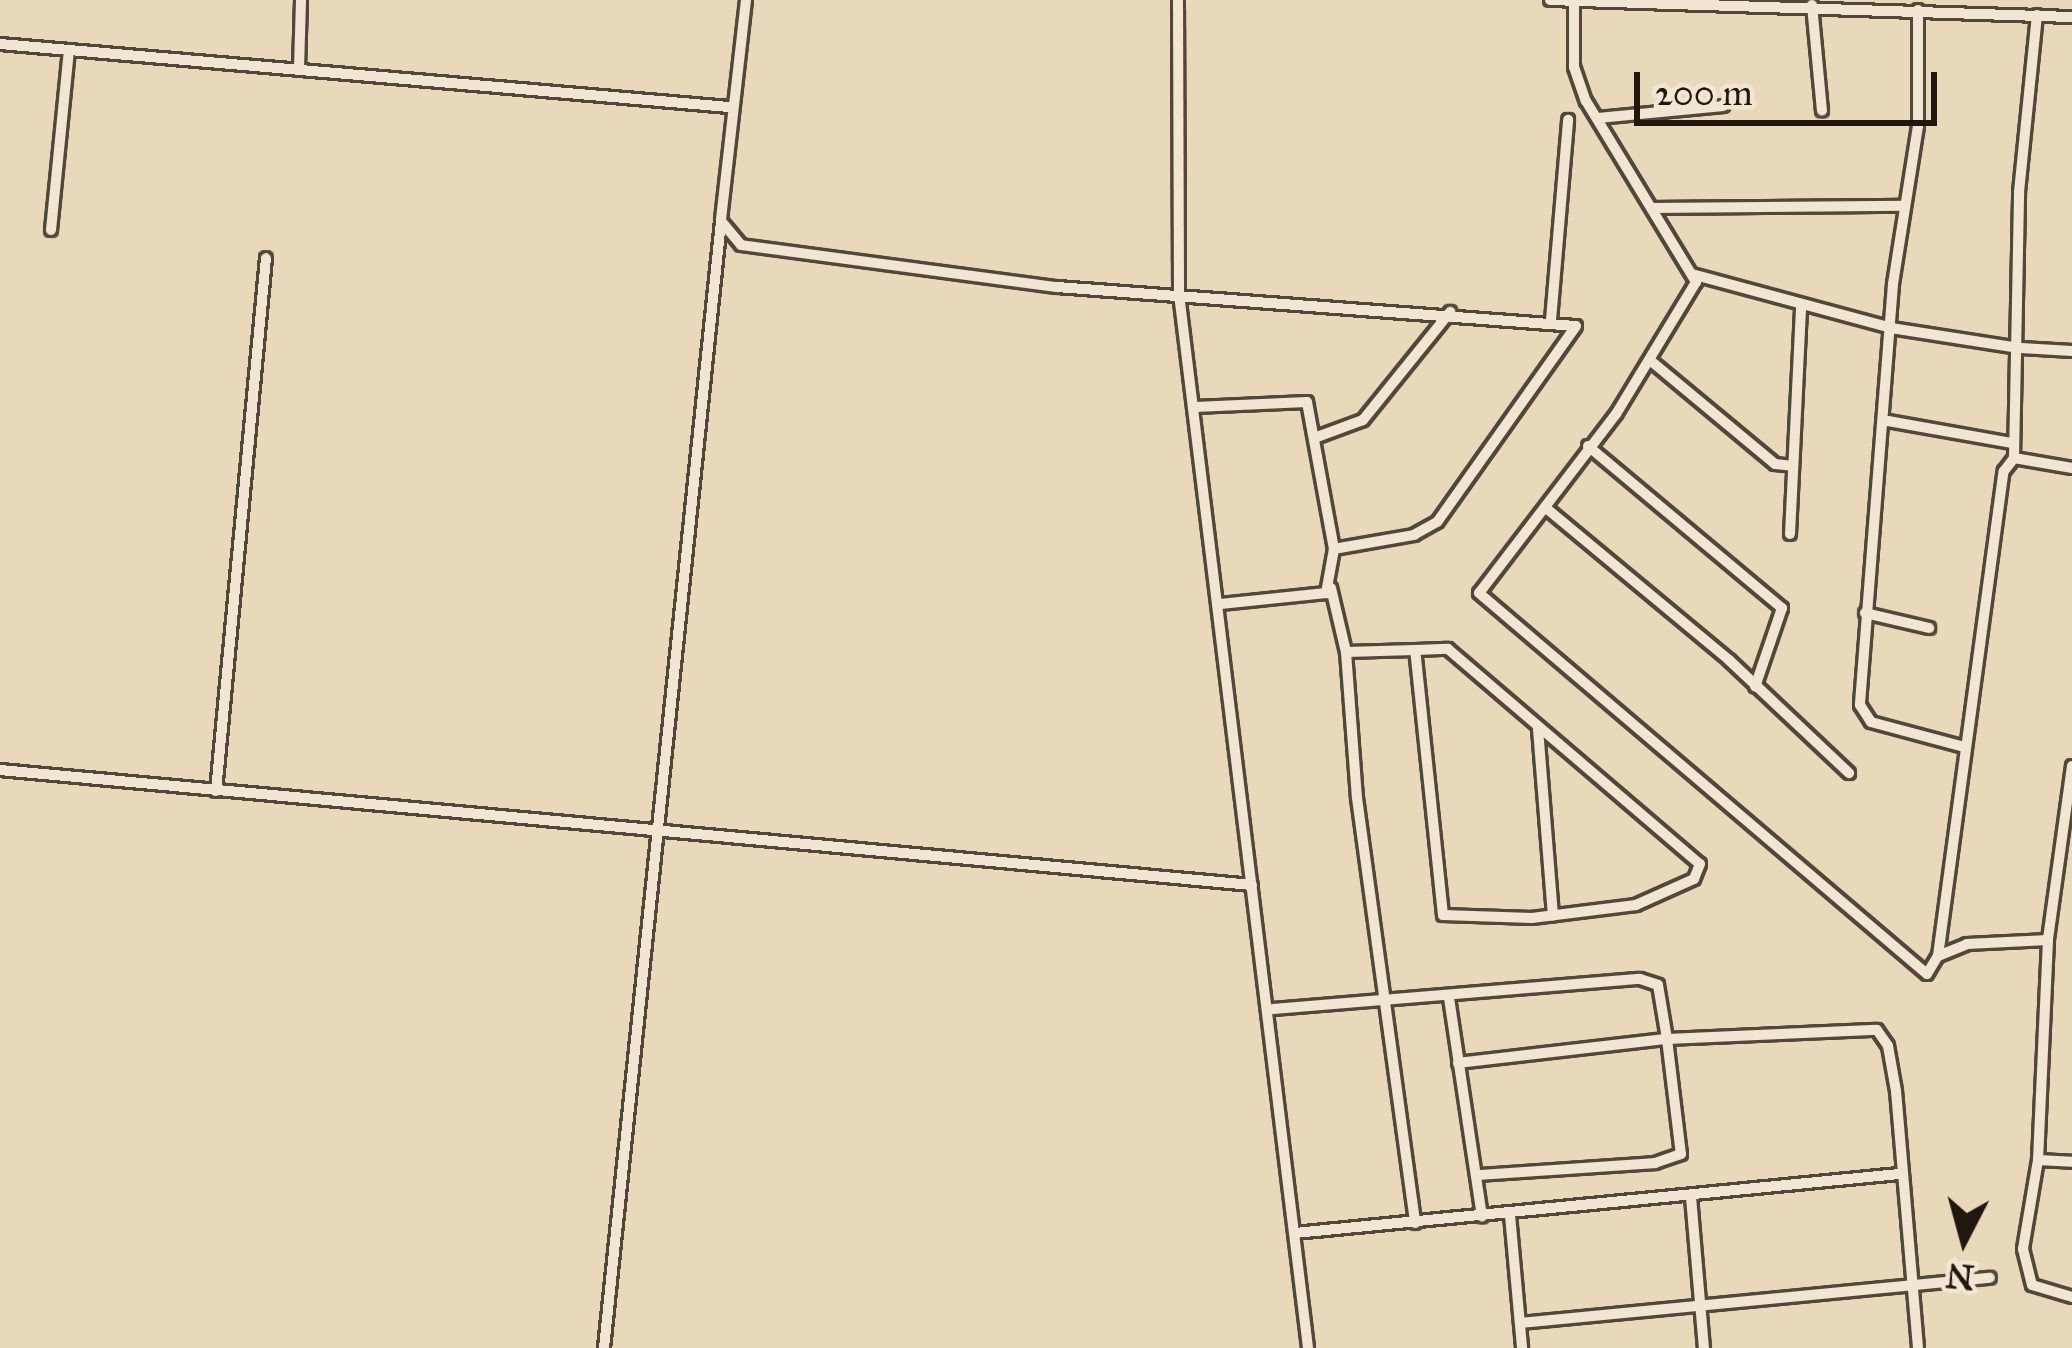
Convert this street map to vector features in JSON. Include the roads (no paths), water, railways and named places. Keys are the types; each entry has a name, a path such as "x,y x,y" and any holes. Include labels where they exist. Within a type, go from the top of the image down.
{"street":[{"path":"299,68 301,0"},
{"path":"604,1348 729,107 746,0"},
{"path":"1178,0 1179,294 1221,604 1252,886 1273,1010 1308,1348"},
{"path":"1554,0 1893,4 1918,10 2072,17"},
{"path":"1574,3 1574,67 1598,118 1695,275 1695,292 1546,508 1479,592 1921,972 1934,970 1938,956 2004,471 2014,458 2011,442 2037,15"},
{"path":"1812,5 1822,111"},
{"path":"1918,10 1918,126 1903,206 1891,328 1888,421 1865,613 1863,715 1964,747"},
{"path":"0,44 729,107"},
{"path":"51,230 69,50"},
{"path":"1598,118 1723,106"},
{"path":"1551,320 1568,120"},
{"path":"1654,208 1903,206"},
{"path":"721,221 741,245 764,251 1179,294 1551,320 1576,326 1576,335 1437,522 1414,535 1334,549"},
{"path":"216,791 266,258"},
{"path":"1695,275 1891,328 2072,351"},
{"path":"1790,534 1802,305"},
{"path":"1317,437 1363,419 1450,312"},
{"path":"1651,361 1775,464 1793,466"},
{"path":"1196,407 1307,401 1317,437 1334,549 1331,588 1346,652 1415,1222"},
{"path":"1888,421 2011,442"},
{"path":"1588,446 1781,608 1755,687"},
{"path":"2014,458 2072,468"},
{"path":"1546,508 1849,773"},
{"path":"1221,604 1331,588"},
{"path":"1865,613 1929,628"},
{"path":"1346,652 1414,650 1448,650 1700,864 1679,891 1653,901 1553,915 1443,915 1414,650"},
{"path":"1538,729 1553,915"},
{"path":"2072,766 2048,940 2038,1160 2024,1268 2032,1285 2072,1298"},
{"path":"0,770 1252,886"},
{"path":"1938,956 1966,944 2048,940"},
{"path":"1273,1010 1388,1004 1640,979 1658,985 1682,1154 1655,1163 1478,1175"},
{"path":"1449,998 1482,1217"},
{"path":"1458,1063 1667,1039 1877,1030 1888,1046 1895,1091 1918,1348"},
{"path":"2038,1160 2072,1162"},
{"path":"1295,1233 1899,1174"},
{"path":"1691,1197 1704,1348"},
{"path":"1510,1215 1522,1348"},
{"path":"1520,1323 1701,1310 1990,1278"}]}
